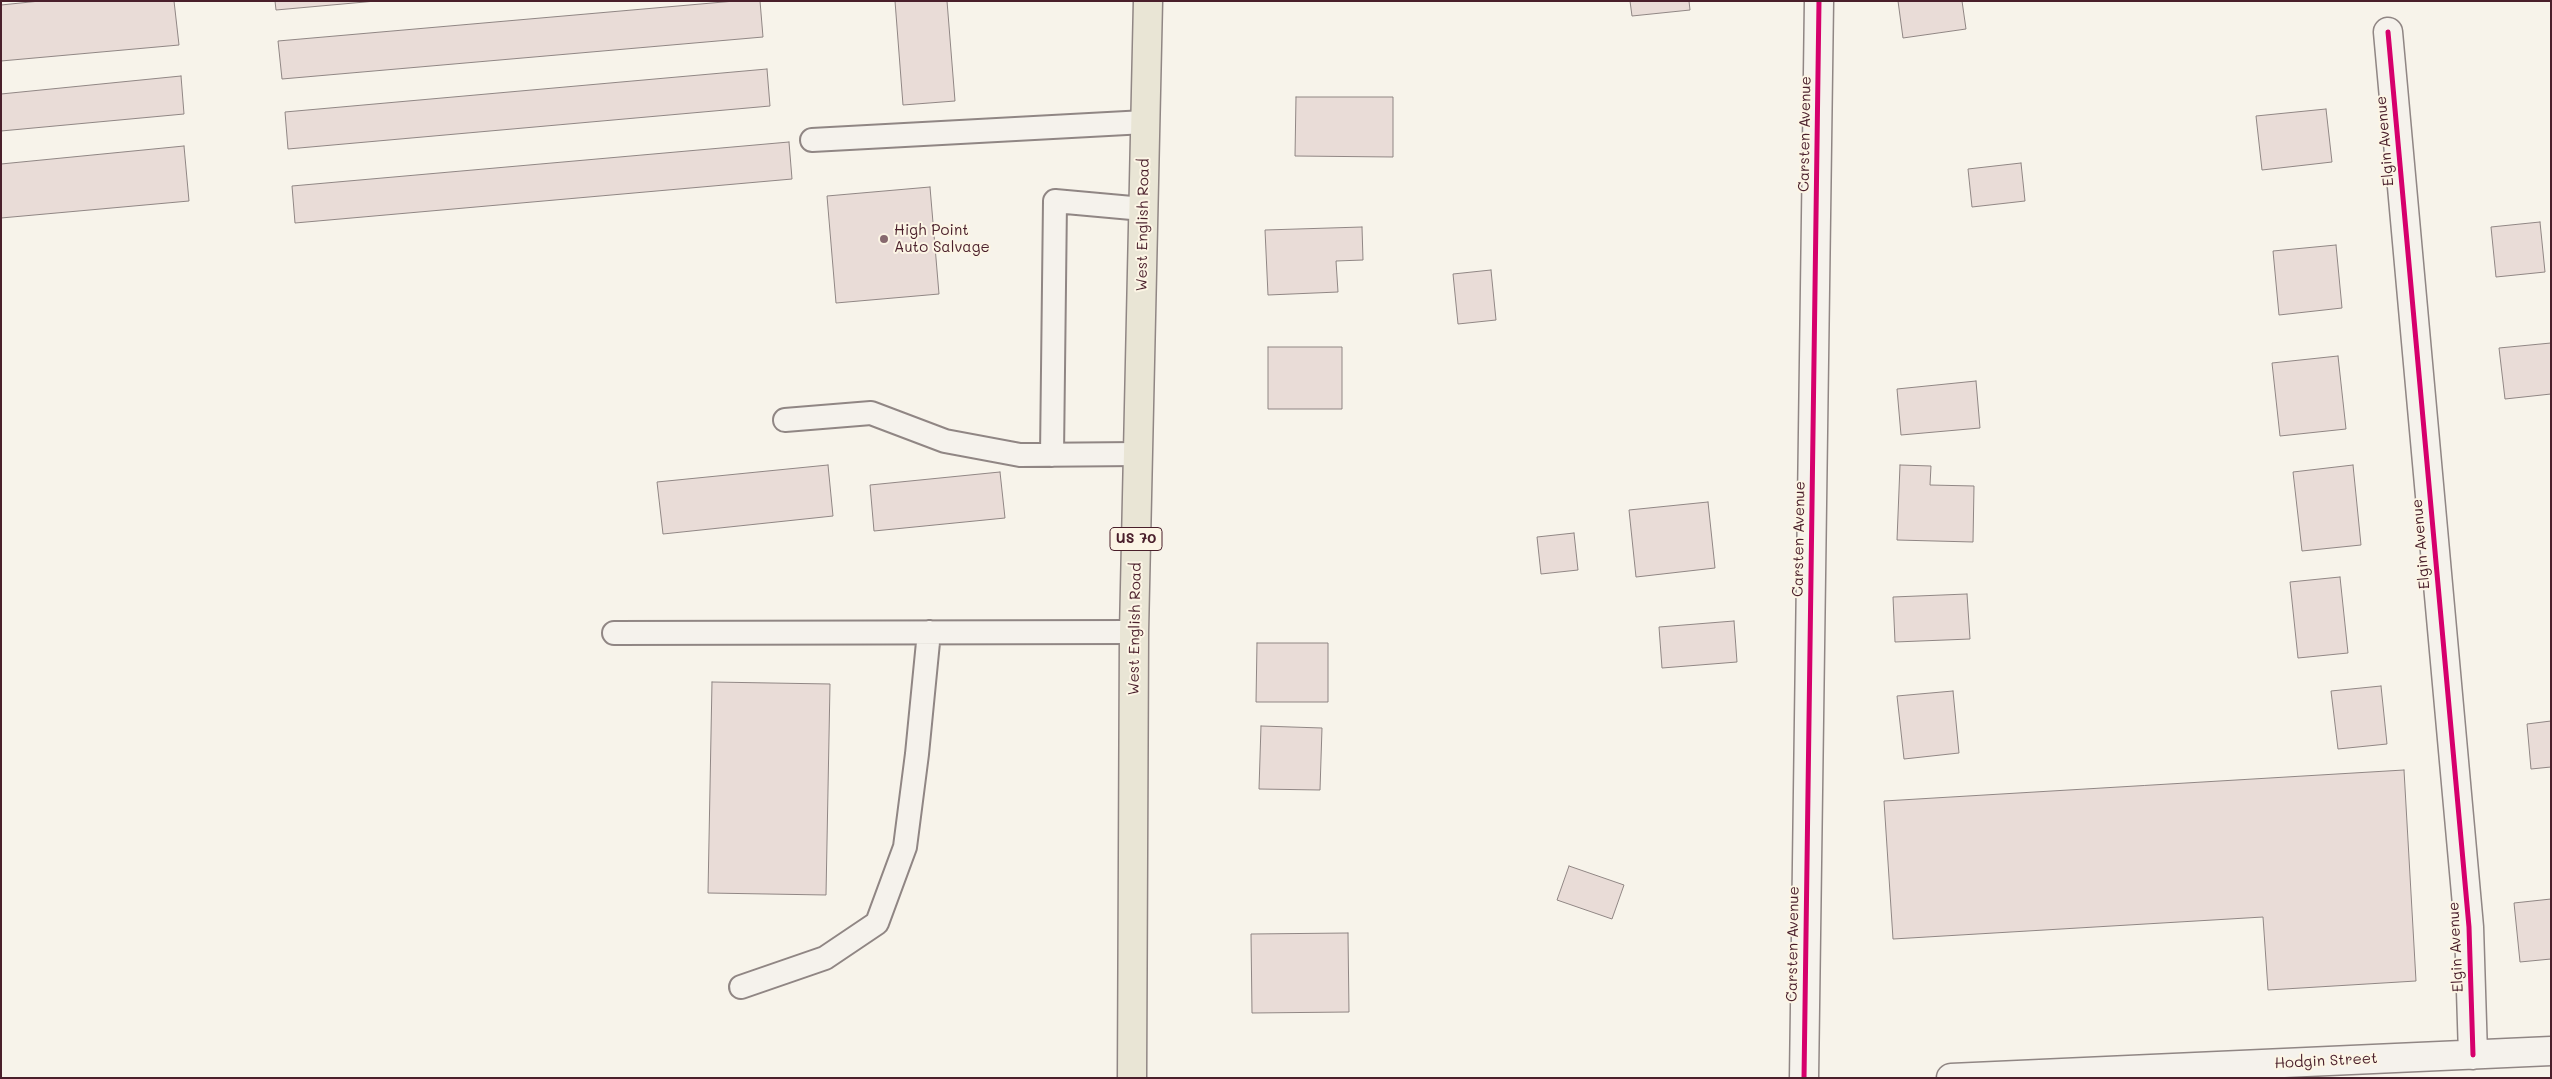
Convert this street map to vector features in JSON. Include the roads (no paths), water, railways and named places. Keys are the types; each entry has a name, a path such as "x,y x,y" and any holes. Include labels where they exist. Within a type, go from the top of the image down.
{"main road":[{"name":"West English Road","path":"1132,1078 1134,632 1148,1"}],"street":[{"name":"Carsten Avenue","path":"1804,1078 1819,1"},
{"name":"Elgin Avenue","path":"2388,32 2469,927 2473,1055"},
{"name":"Hodgin Street","path":"1950,1078 2186,1073 2551,1051"}],"lane":[{"path":"812,140 1145,122"},
{"path":"1052,455 1055,200 1143,209"},
{"path":"784,420 871,413 945,441 1020,455 1138,454"},
{"path":"741,987 825,958 877,923 905,847 917,754 929,632"},
{"path":"614,633 1134,632"}],"place":[{"name":"High Point Auto Salvage","path":"884,239"}]}
